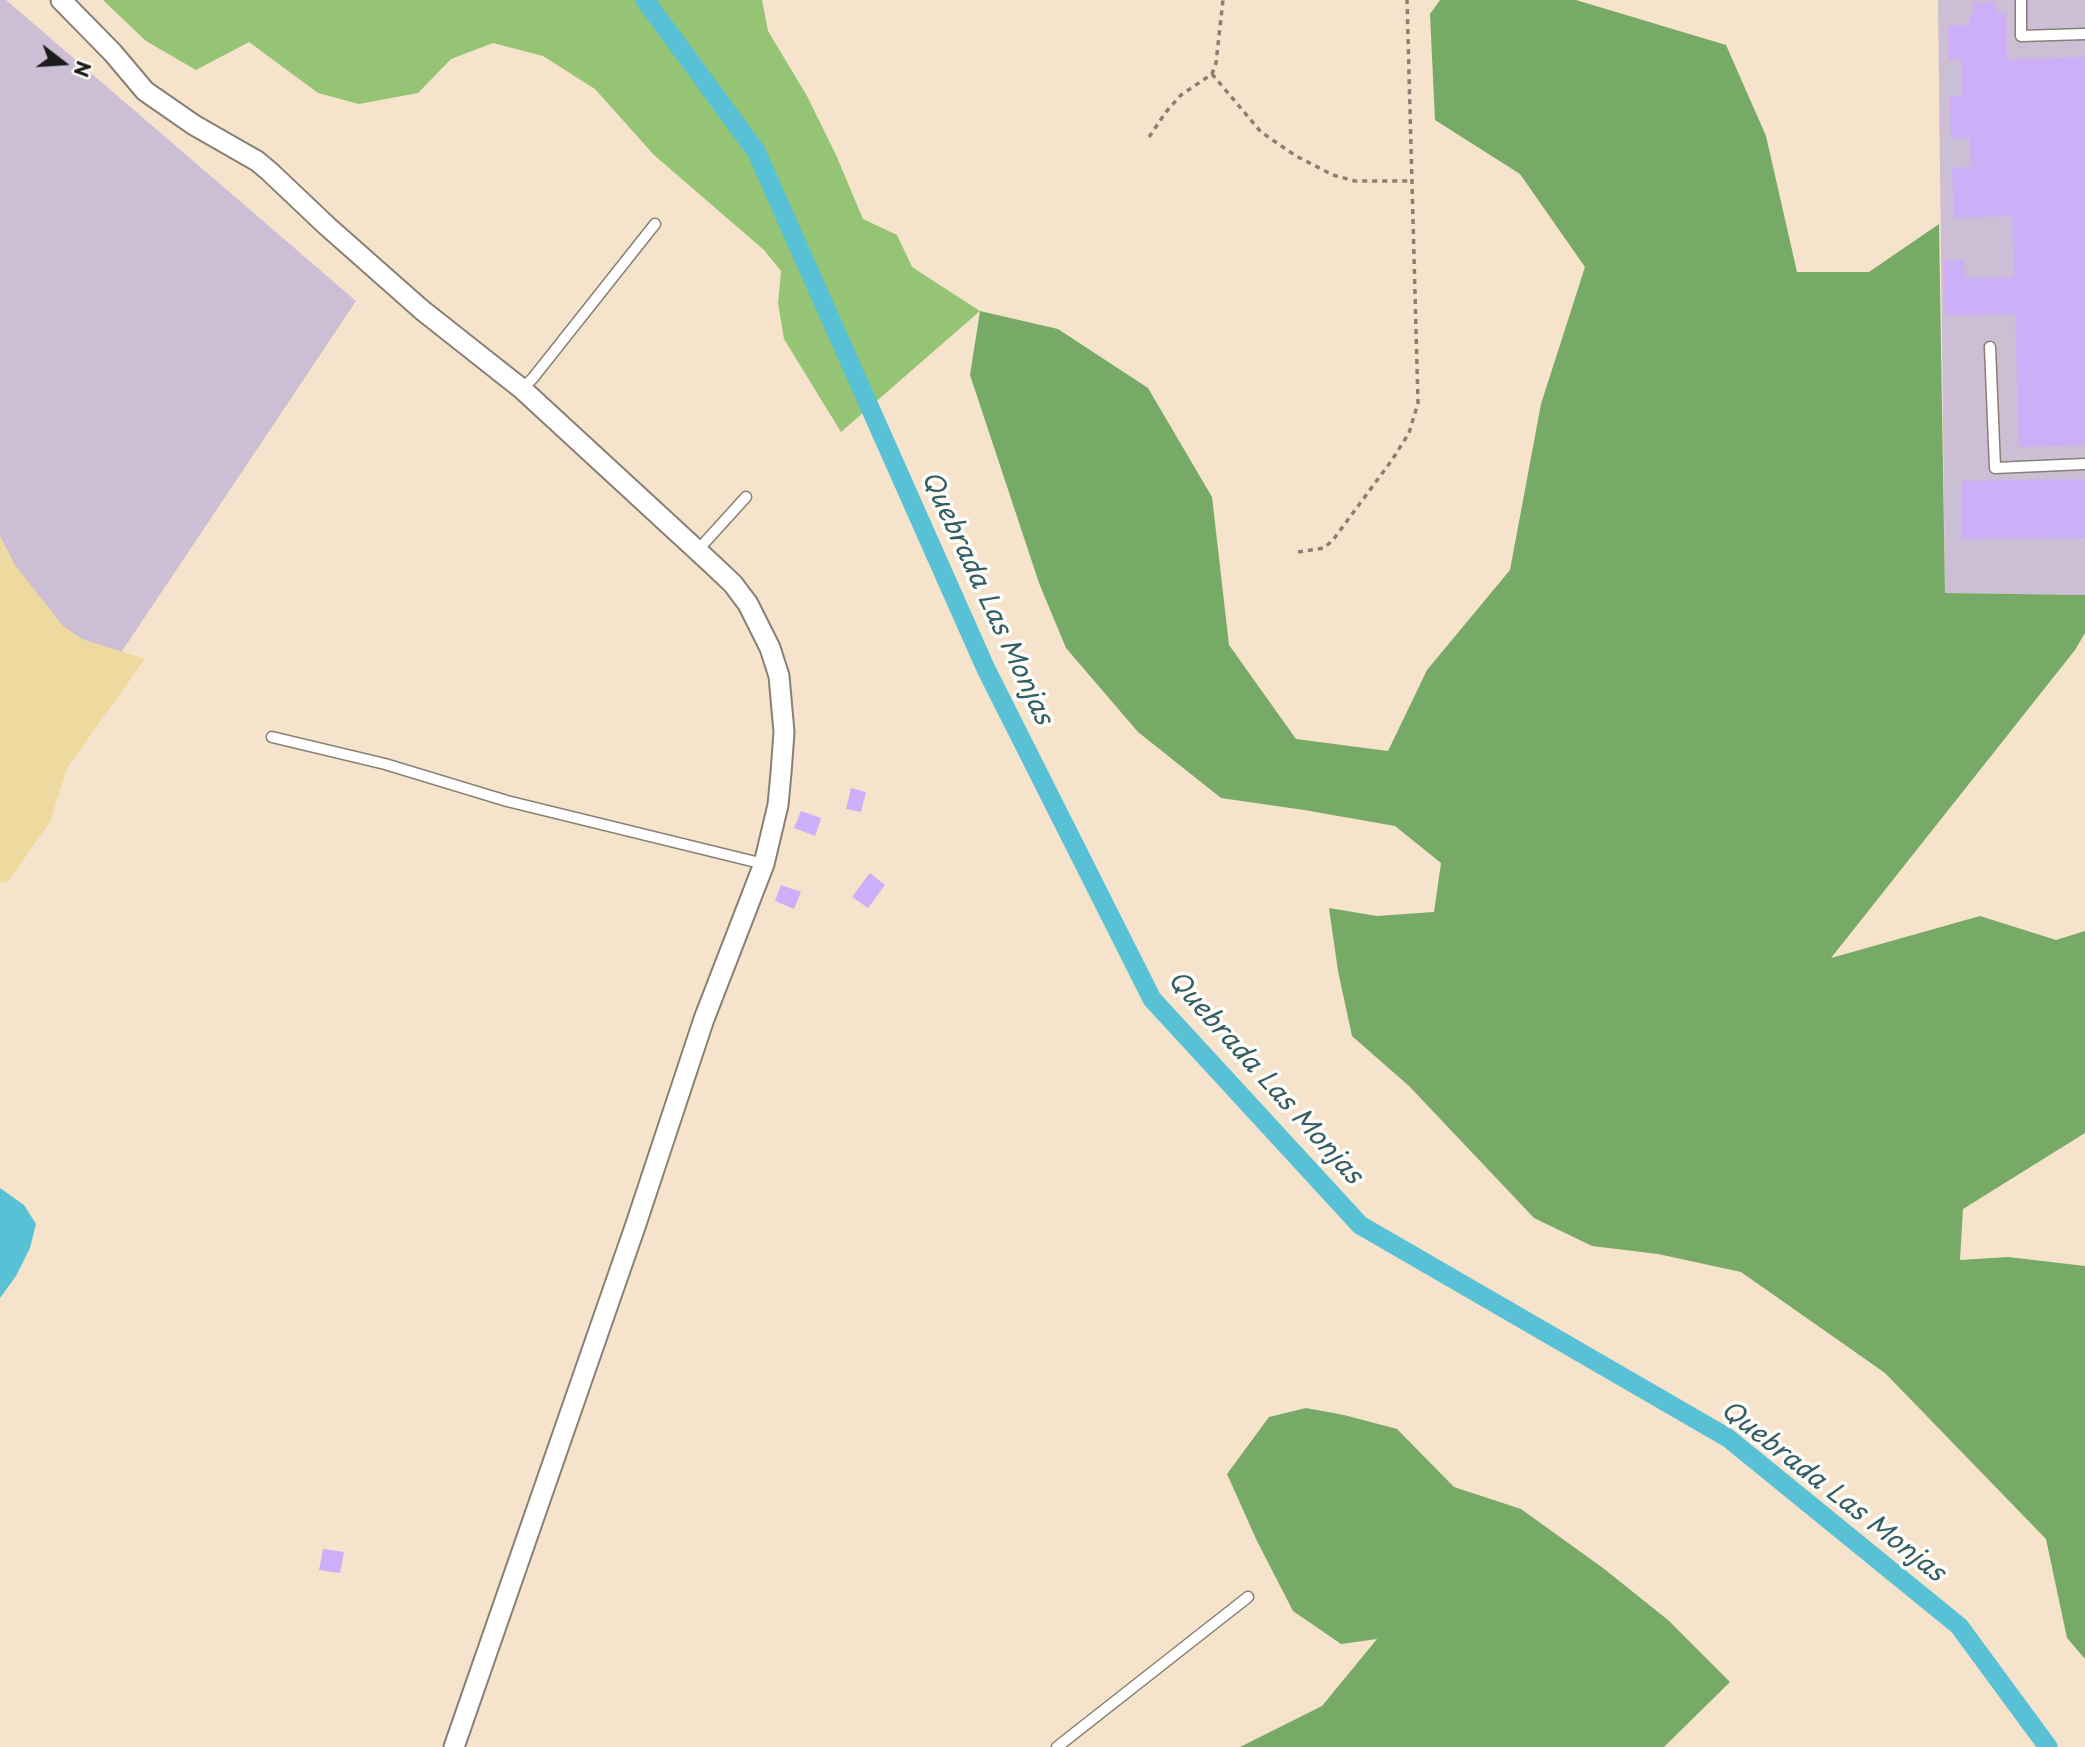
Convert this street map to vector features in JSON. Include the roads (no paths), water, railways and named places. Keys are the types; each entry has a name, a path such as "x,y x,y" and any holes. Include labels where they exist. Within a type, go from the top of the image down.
{"street":[{"path":"61,0 113,53 145,91 194,125 257,160 422,310 522,389 733,584 748,604 765,637 779,676 783,732 779,794 764,864 704,1019 635,1227 454,1747"}],"lane":[{"path":"2021,0 2021,36 2085,34"},
{"path":"522,389 655,224"},
{"path":"1990,347 1996,468 2085,464"},
{"path":"697,551 746,497"},
{"path":"272,737 385,764 507,801 764,864"},
{"path":"1057,1747 1248,1597"}],"water":[{"path":"0,1188 24,1205 36,1224 30,1248 16,1276 0,1298"}],"waterway":[{"name":"Quebrada Las Monjas","path":"645,0 756,151 986,669 1152,999 1360,1225 1728,1438 1959,1626 2048,1747"}]}
